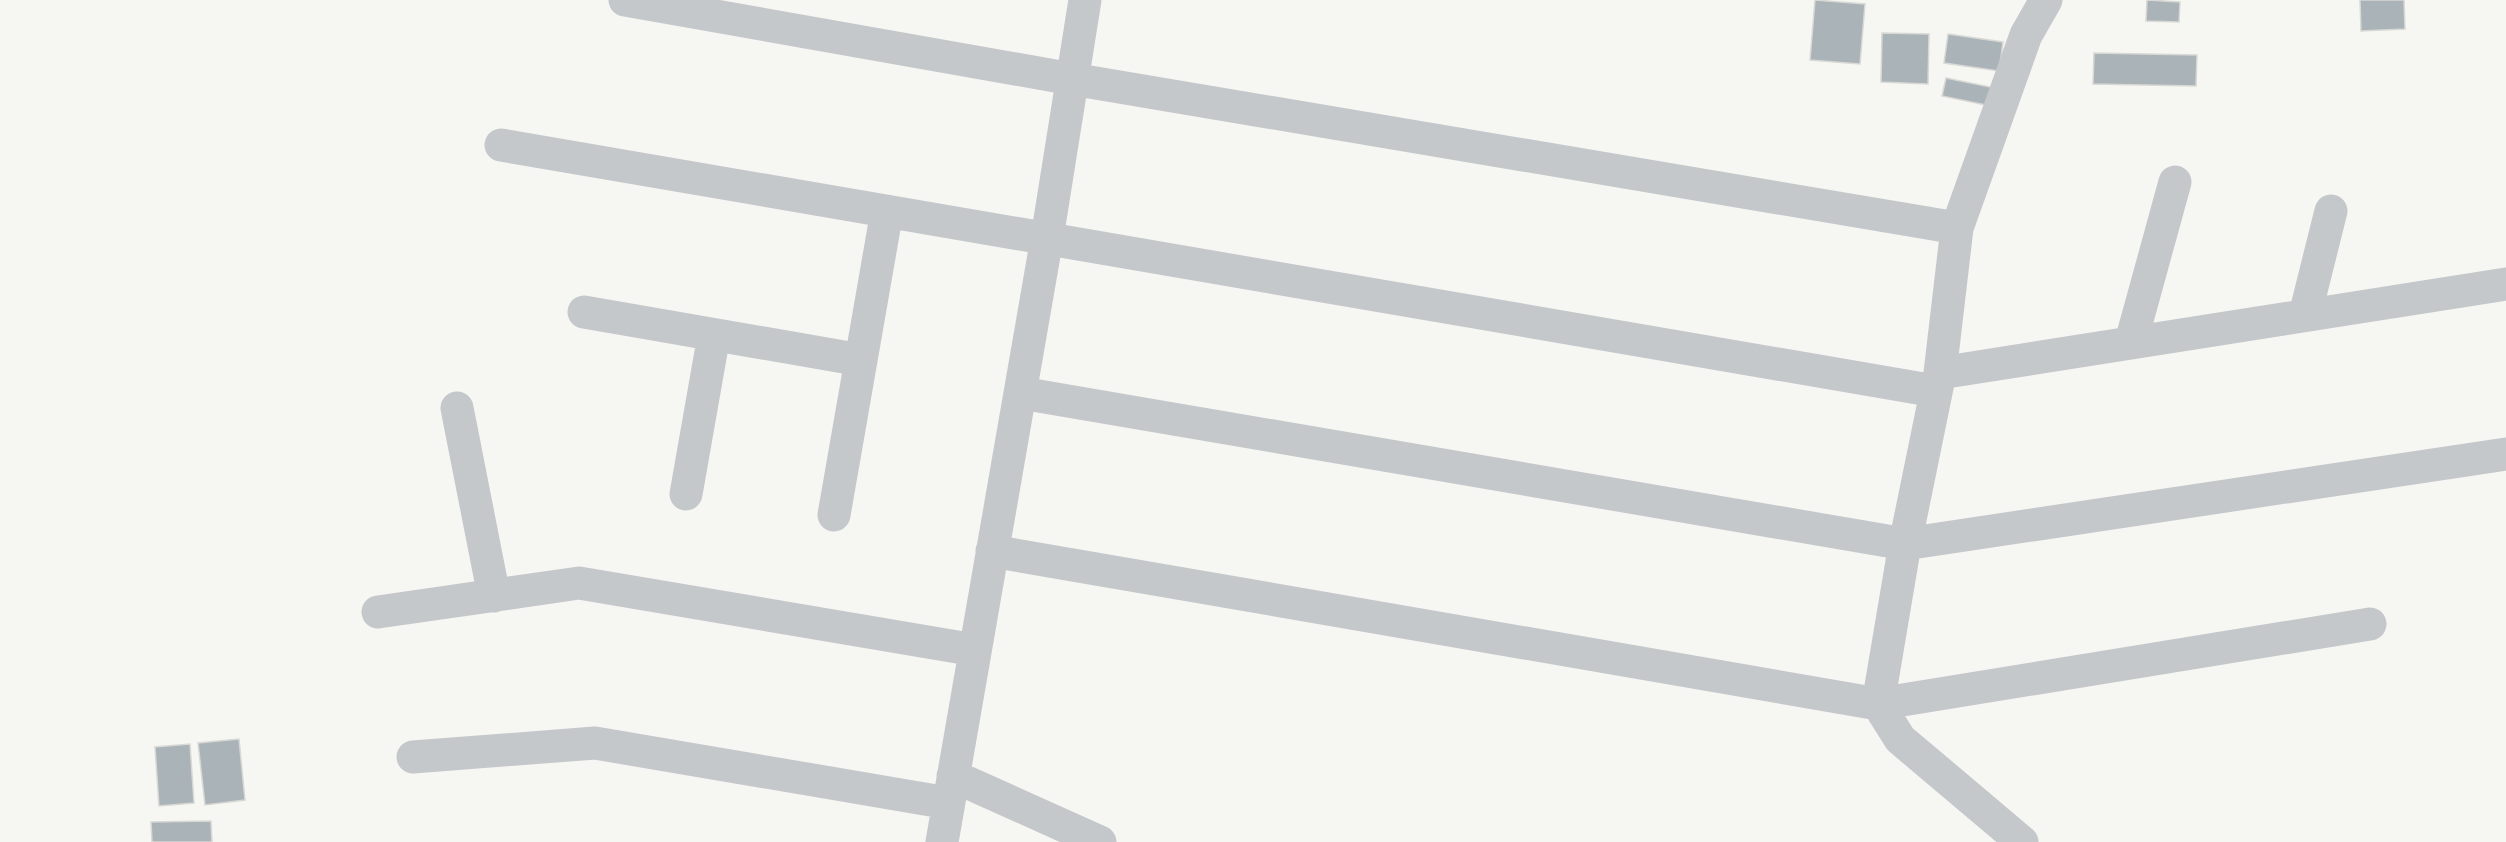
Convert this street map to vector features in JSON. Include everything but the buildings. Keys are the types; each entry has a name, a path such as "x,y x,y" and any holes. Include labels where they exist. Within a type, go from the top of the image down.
{"street":[{"path":"625,0 1072,80 1957,228"},
{"path":"942,842 1021,393 1085,0"},
{"path":"2022,842 1900,740 1878,704 1905,544 1938,382 1957,228 2026,35 2041,1"},
{"path":"501,145 1047,238 1938,382 2131,342 2506,284"},
{"path":"2131,342 2175,182"},
{"path":"834,515 887,211"},
{"path":"2306,315 2331,211"},
{"path":"584,312 861,360"},
{"path":"686,494 714,335"},
{"path":"1021,393 1905,544 2506,454"},
{"path":"457,408 494,596"},
{"path":"992,552 1878,704 2370,624"},
{"path":"378,612 579,583 975,650"},
{"path":"414,757 594,743 950,789 1100,842"}]}
